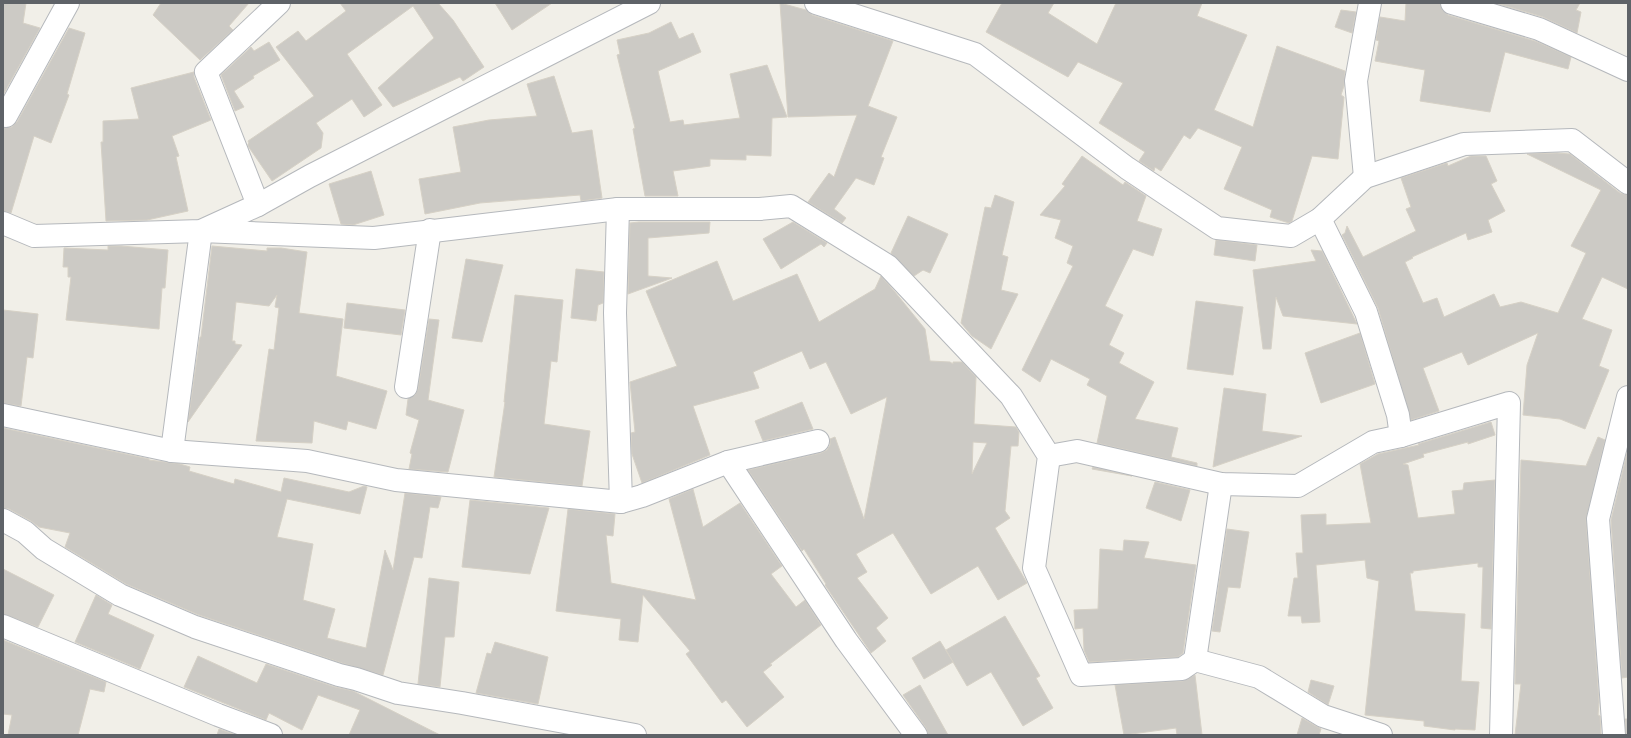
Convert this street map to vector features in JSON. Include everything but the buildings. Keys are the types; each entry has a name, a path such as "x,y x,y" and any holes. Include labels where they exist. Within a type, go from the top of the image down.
{"street":[{"path":"6,116 68,3"},
{"path":"258,205 206,72 279,3"},
{"path":"201,231 258,205 310,176 648,3"},
{"path":"816,3 975,54 1127,168 1217,228 1291,236 1320,219 1365,177 1464,144 1572,140 1628,183"},
{"path":"1365,177 1356,81 1370,3"},
{"path":"1452,3 1539,29 1628,70"},
{"path":"3,224 34,236 201,231 374,238 618,208 760,209 790,206 888,266 1011,396 1049,456 1034,568 1081,675 1182,669 1195,660 1221,484"},
{"path":"618,208 615,313 621,502"},
{"path":"1320,219 1366,312 1398,415 1401,436"},
{"path":"406,386 430,230"},
{"path":"172,452 201,231"},
{"path":"1614,735 1598,519 1628,397"},
{"path":"1049,456 1077,451 1221,484 1298,486 1373,442 1401,436 1509,403 1501,735"},
{"path":"3,415 172,452 307,461 396,480 621,502 642,496 728,462 818,441"},
{"path":"728,462 846,640 916,735"},
{"path":"3,520 25,532 44,549 120,595 194,627 398,694 462,703 635,735"},
{"path":"3,626 218,715 271,735"},
{"path":"1195,660 1259,678 1323,716 1381,735"}]}
